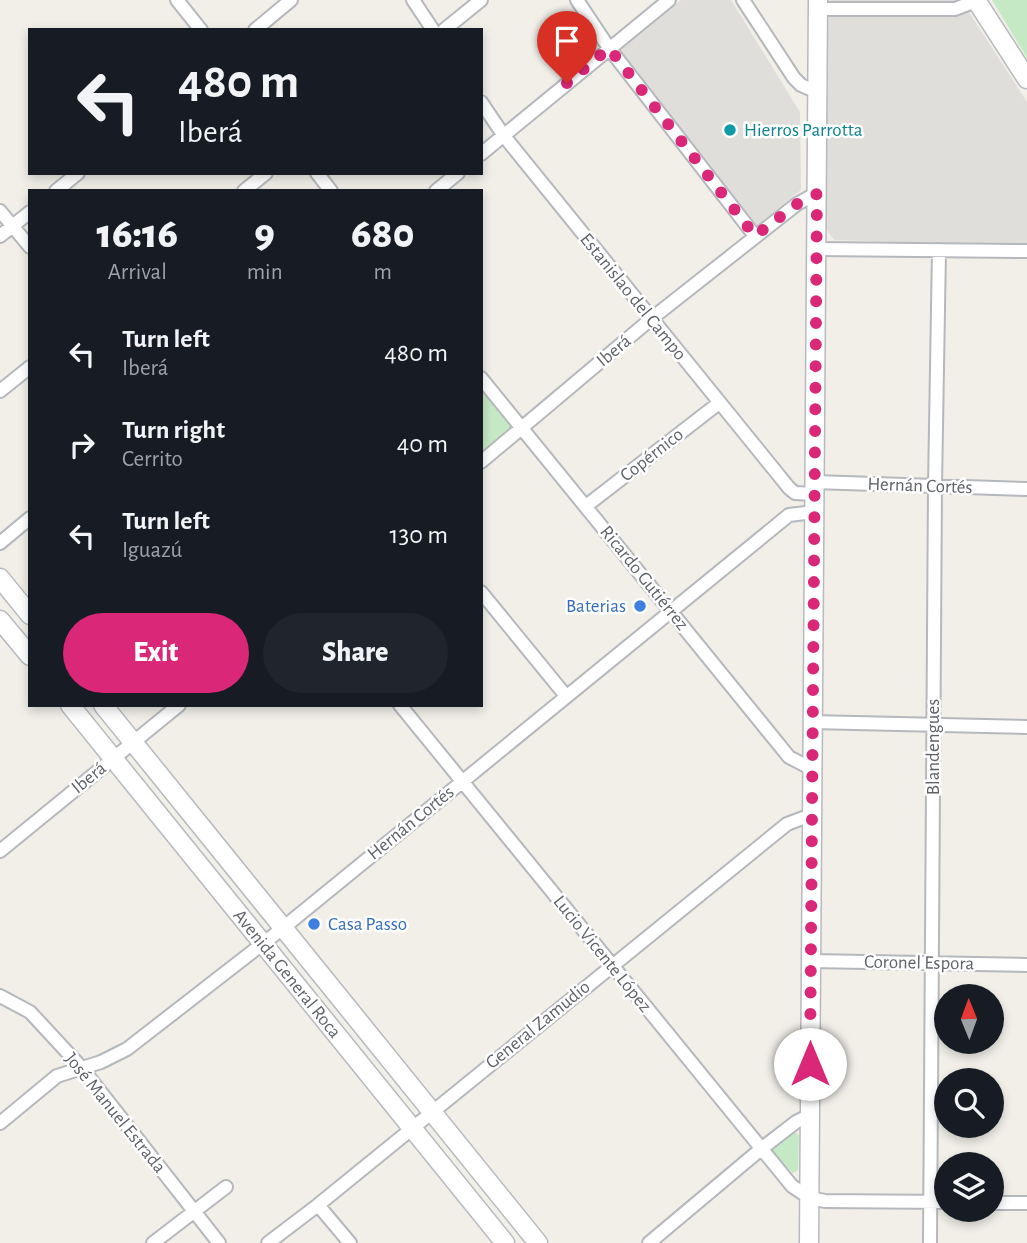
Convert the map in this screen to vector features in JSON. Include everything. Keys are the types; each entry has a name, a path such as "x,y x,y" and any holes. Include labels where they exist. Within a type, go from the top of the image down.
{"main road":[{"path":"976,0 1027,79"},
{"path":"809,1243 818,5"},
{"path":"0,578 28,613"},
{"path":"0,620 28,654"},
{"name":"Avenida General Roca","path":"72,707 505,1243"},
{"name":"Avenida General Roca","path":"105,707 537,1243"}],"street":[{"path":"177,0 199,28"},
{"path":"257,28 291,0"},
{"path":"413,0 432,28"},
{"path":"446,28 481,0"},
{"path":"577,0 609,48 755,236"},
{"path":"483,153 669,0"},
{"path":"743,0 794,78 801,85 817,92"},
{"path":"818,5 955,9 976,0"},
{"name":"Estanislao del Campo","path":"483,105 504,136 789,488"},
{"path":"58,189 76,175"},
{"path":"246,189 264,175"},
{"path":"319,175 329,189"},
{"path":"438,189 456,175"},
{"name":"Iberá","path":"483,460 651,319 755,236 797,204 817,194"},
{"path":"0,211 28,245"},
{"path":"0,236 28,214"},
{"path":"817,248 1027,251"},
{"name":"Blandengues","path":"930,1243 939,250"},
{"path":"0,391 28,369"},
{"name":"Ricardo Gutiérrez","path":"483,380 789,757 812,769"},
{"name":"Copérnico","path":"586,506 719,403"},
{"name":"Hernán Cortés","path":"789,488 795,493 814,496 935,486 1027,489"},
{"name":"Hernán Cortés","path":"0,1123 57,1076 114,1058 127,1049 283,928 814,496"},
{"path":"0,543 28,520"},
{"path":"483,594 566,696"},
{"name":"Iberá","path":"0,851 177,707"},
{"name":"Lucio Vicente López","path":"402,707 761,1149 792,1186 810,1198"},
{"path":"812,722 1027,727"},
{"name":"General Zamudio","path":"268,1243 787,824 811,815"},
{"name":"Coronel Espora","path":"811,961 1027,965"},
{"name":"José Manuel Estrada","path":"0,996 30,1012 80,1067 219,1243"},
{"path":"649,1243 761,1149 796,1122 810,1115"},
{"path":"153,1243 226,1187"},
{"path":"810,1198 825,1201 934,1202"},
{"path":"1004,1203 1027,1203"},
{"path":"318,1205 350,1243"}],"shaded area":[{"name":"Hierros Parrotta","path":"681,0 731,0 800,112 801,190 755,227 617,51"},
{"path":"828,0 961,0 1027,102 1027,246 834,240 826,229"}],"green space":[{"path":"992,0 1027,0 1027,58"},
{"path":"483,380 522,429 483,460"},
{"path":"794,1132 799,1135 798,1170 793,1173 774,1155 773,1149"}],"place":[{"name":"Hierros Parrotta","path":"730,130"},
{"name":"Baterias","path":"640,606"},
{"name":"Casa Passo","path":"314,924"}],"route":[{"path":"567,83 609,48 755,236 797,204 817,194 810,1064"}]}
